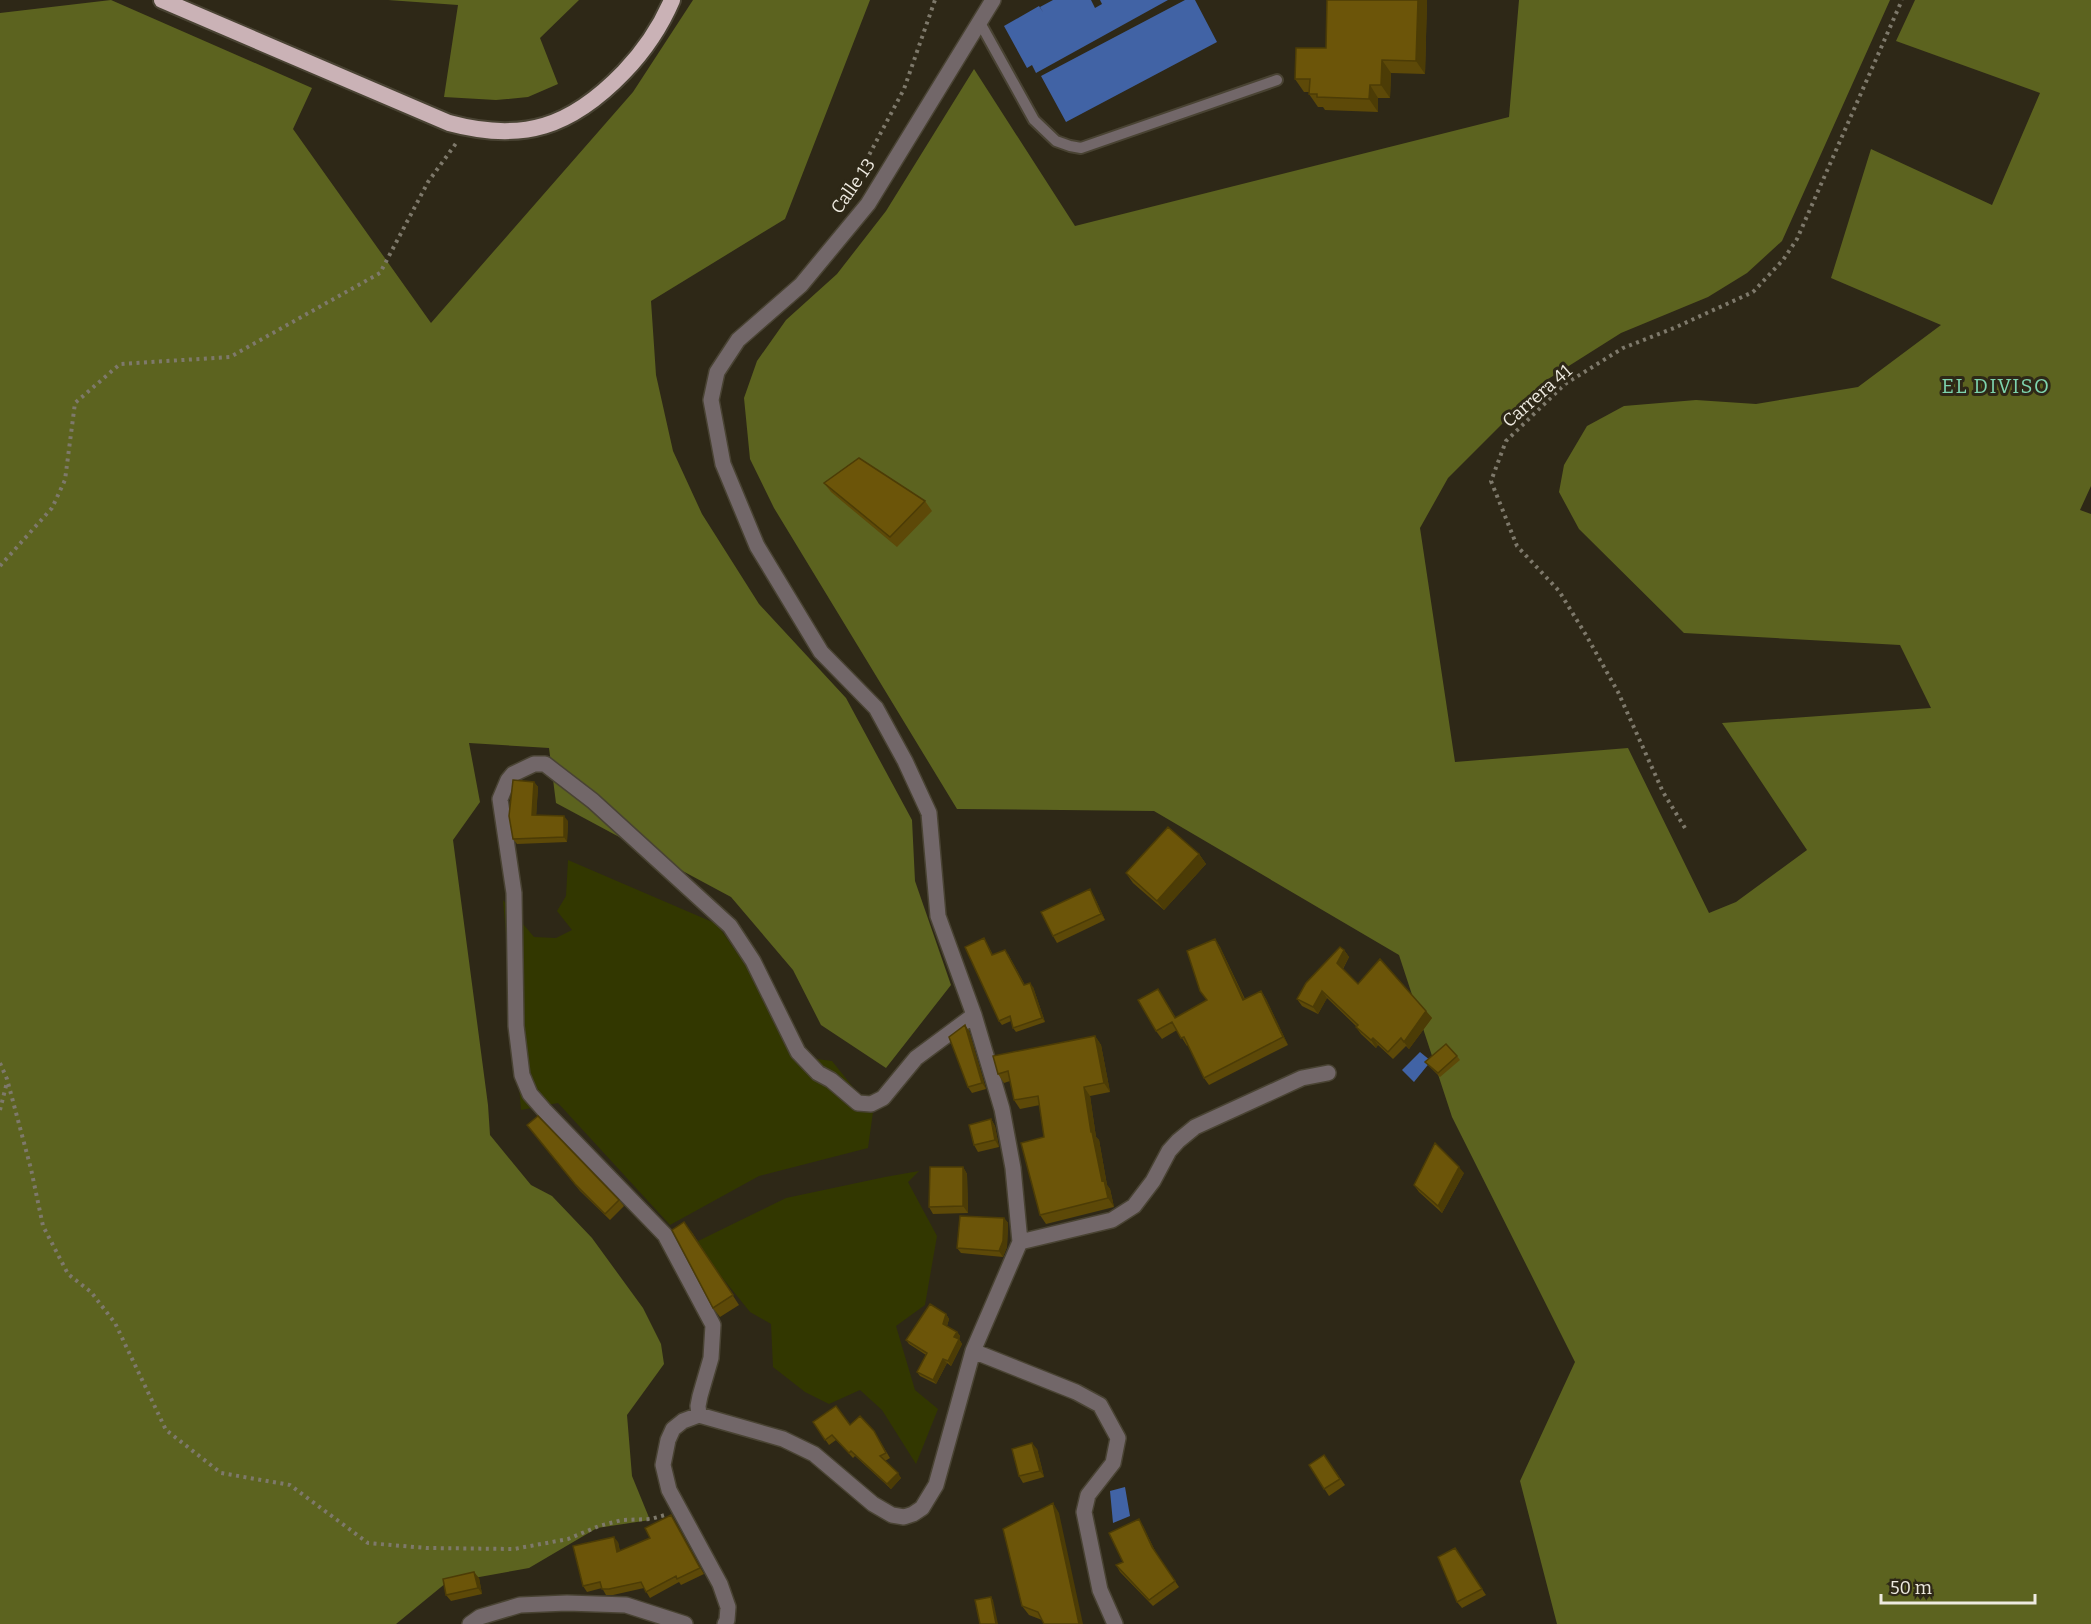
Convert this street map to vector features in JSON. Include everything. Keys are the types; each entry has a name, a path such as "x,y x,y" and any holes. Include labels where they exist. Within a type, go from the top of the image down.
{"highway":[{"path":"162,0 449,123 491,132 518,132 551,124 583,109 608,89 649,45 661,26 670,1"}],"street":[{"name":"Calle 13","path":"974,1015 938,916 929,813 905,761 876,708 821,652 757,546 723,465 711,400 717,372 738,340 801,285 868,204 993,0"},
{"path":"699,1415 700,1396 711,1358 713,1325 664,1235 544,1110 530,1094 522,1074 516,1026 514,893 501,799 508,780 520,769 534,764 545,764 593,801 730,926 753,961 798,1052 818,1073 831,1080 858,1103 871,1104 883,1098 916,1058 974,1015 1002,1109 1013,1168 1020,1242 973,1351 936,1485 922,1508 904,1517 892,1515 873,1504 814,1454 783,1439 699,1415 673,1428 663,1466 669,1490 720,1584 728,1607 725,1624"},
{"path":"1020,1242 1112,1220 1134,1206 1153,1181 1169,1151 1195,1127 1302,1078 1328,1073"},
{"path":"973,1351 1076,1392 1100,1405 1118,1438 1113,1463 1088,1495 1084,1512 1100,1590 1115,1624"},
{"path":"470,1624 480,1617 520,1605 567,1603 626,1605 685,1624"}],"lane":[{"path":"979,21 1034,120 1056,141 1070,146 1081,148 1276,80"}],"path":[{"path":"868,204 864,169 904,89 935,0"},
{"name":"Carrera 41","path":"1686,828 1663,792 1618,692 1586,635 1559,591 1517,546 1491,481 1506,441 1565,384 1623,348 1674,328 1753,292 1783,260 1797,239 1902,0"},
{"path":"0,566 52,508 65,480 75,403 120,364 230,357 380,273 428,182 467,128"},
{"path":"0,1064 7,1079 31,1169 43,1226 68,1274 91,1293 115,1323 166,1430 221,1473 290,1485 368,1543 403,1546 514,1549 568,1539 599,1526 622,1520 651,1519 681,1511"},
{"path":"0,1110 7,1079"}],"green space":[{"path":"111,0 312,88 293,129 431,323 633,92 693,0 870,0 785,219 651,301 656,375 673,451 702,514 759,604 846,698 912,820 915,881 951,985 886,1068 821,1025 793,970 731,897 556,803 549,748 469,743 480,802 453,840 490,1135 531,1185 552,1196 592,1238 643,1308 661,1344 664,1364 627,1415 632,1476 650,1520 597,1528 529,1568 446,1583 396,1624 0,1624 0,13"},
{"path":"388,0 579,0 540,38 558,84 528,97 496,100 444,97 458,5"},
{"path":"1519,0 1890,0 1782,241 1747,273 1708,297 1621,333 1545,381 1448,478 1420,528 1455,762 1628,748 1709,913 1736,902 1807,850 1722,723 1931,708 1900,645 1684,633 1579,529 1559,492 1564,465 1587,426 1624,406 1696,400 1756,404 1858,387 1941,325 1831,278 1871,149 1992,205 2040,93 1896,41 1915,0 2091,0 2091,486 2080,510 2091,514 2091,1624 1557,1624 1520,1481 1575,1362 1452,1117 1399,955 1154,811 957,809 774,508 750,459 744,398 757,361 786,320 837,274 886,211 974,69 1075,226 1509,117"},
{"path":"568,860 717,924 810,1058 832,1061 873,1112 868,1148 759,1176 670,1225 558,1103 521,1110 503,900 534,937 556,938 572,930 557,911 566,896"},
{"path":"919,1171 908,1182 937,1236 925,1305 896,1326 915,1390 938,1409 916,1464 882,1410 860,1390 829,1404 805,1392 773,1367 771,1324 750,1312 694,1243 786,1198"}],"water":[{"path":"1053,0 1091,0 1095,8 1102,4 1100,0 1168,0 1036,73 1032,65 1027,68 1004,26 1039,6 1043,12 1040,7"},
{"path":"1185,0 1195,0 1217,42 1066,122 1041,76"},
{"path":"1420,1052 1431,1061 1414,1082 1402,1070"},
{"path":"1125,1487 1130,1516 1113,1523 1110,1491"}],"building":[{"path":"1327,0 1418,0 1416,61 1382,60 1381,85 1370,85 1369,99 1317,97 1317,94 1309,94 1310,79 1295,79 1296,48 1326,48"},
{"path":"859,458 925,501 890,537 824,483"},
{"path":"513,780 534,782 532,815 564,816 564,837 513,839 509,816"},
{"path":"1168,827 1199,854 1157,901 1126,873"},
{"path":"1090,889 1101,914 1053,936 1041,912"},
{"path":"984,938 992,955 1005,950 1024,985 1030,983 1042,1018 1013,1028 1010,1016 999,1021 965,947"},
{"path":"1215,939 1243,1000 1261,991 1283,1037 1204,1078 1184,1037 1181,1038 1172,1022 1156,1031 1138,1000 1158,989 1175,1018 1207,1000 1200,991 1187,951"},
{"path":"1340,947 1344,950 1337,963 1358,984 1380,959 1426,1011 1404,1042 1401,1038 1388,1052 1356,1027 1358,1025 1322,991 1313,1007 1297,999 1306,983"},
{"path":"965,1025 982,1083 968,1087 949,1037"},
{"path":"1095,1036 1104,1083 1084,1087 1091,1132 1108,1198 1040,1215 1021,1143 1044,1137 1038,1096 1014,1100 1008,1071 998,1074 993,1056"},
{"path":"1446,1044 1457,1056 1438,1073 1425,1062"},
{"path":"538,1116 619,1200 605,1214 575,1184 527,1125"},
{"path":"991,1119 995,1140 974,1145 969,1125"},
{"path":"1435,1143 1459,1167 1438,1206 1414,1185"},
{"path":"930,1167 963,1167 963,1206 929,1207"},
{"path":"960,1216 1004,1218 1003,1241 999,1251 957,1248"},
{"path":"684,1222 733,1295 713,1308 672,1230"},
{"path":"930,1304 946,1314 943,1324 957,1332 954,1337 959,1339 948,1361 943,1359 933,1380 917,1372 927,1353 906,1340"},
{"path":"836,1406 850,1425 860,1416 874,1431 886,1453 880,1456 898,1473 887,1484 851,1451 849,1453 832,1435 825,1440 813,1422"},
{"path":"1032,1443 1040,1471 1019,1476 1012,1449"},
{"path":"1324,1455 1340,1479 1324,1489 1309,1465"},
{"path":"1053,1503 1079,1624 1044,1624 1038,1612 1022,1606 1003,1529"},
{"path":"671,1515 700,1568 677,1579 676,1576 646,1592 641,1582 609,1589 602,1589 600,1582 583,1586 573,1546 614,1537 617,1552 650,1538 645,1528"},
{"path":"1139,1519 1152,1547 1175,1581 1149,1600 1116,1565 1123,1562 1109,1533"},
{"path":"1455,1548 1482,1589 1457,1602 1438,1557"},
{"path":"474,1572 478,1588 446,1595 443,1579"},
{"path":"991,1597 996,1624 980,1624 975,1600"}],"district":[{"name":"EL DIVISO","path":"1996,386"}]}
